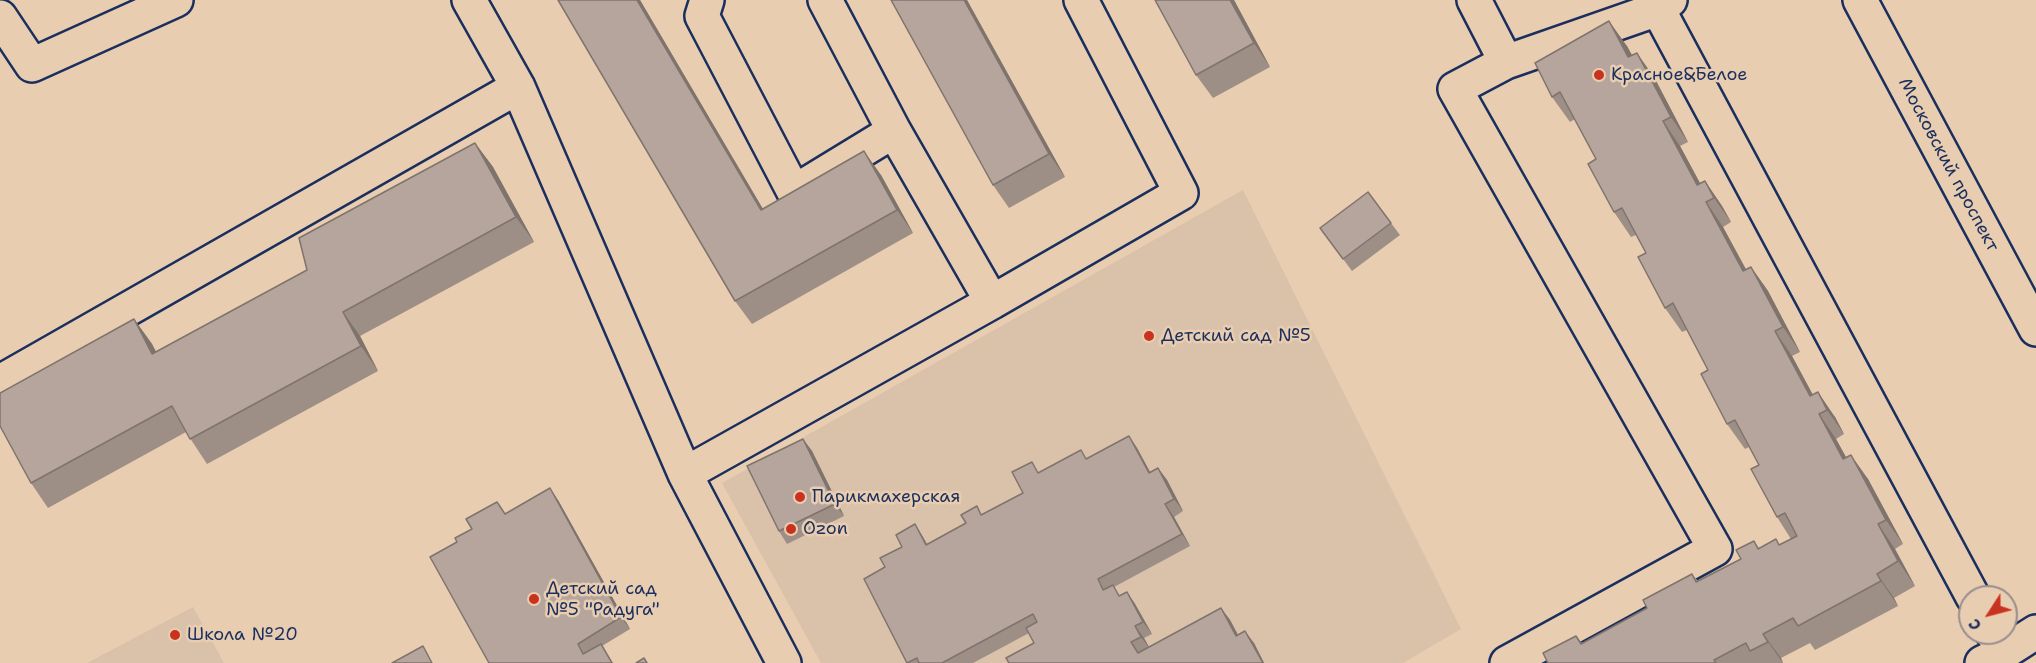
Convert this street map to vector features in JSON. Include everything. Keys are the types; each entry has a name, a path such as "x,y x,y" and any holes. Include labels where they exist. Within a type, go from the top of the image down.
{"main road":[{"path":"0,17 32,65 176,0"},
{"path":"469,0 518,87 685,474 784,663"},
{"path":"707,0 702,16 794,192 894,131"},
{"path":"825,0 894,131 992,302"},
{"path":"685,474 1181,194 1081,0"},
{"path":"1474,0 1506,62"},
{"name":"Московский проспект","path":"1860,0 2036,329"},
{"path":"1507,663 1715,549 1455,89 1506,62 1664,4 1967,585"},
{"path":"0,382 518,87"},
{"path":"1992,650 2036,632"}],"shaded area":[{"name":"Детский сад №5","path":"1243,190 1461,629 1403,663 821,663 722,483"},
{"name":"Школа №20","path":"193,607 224,663 87,663"}],"building":[{"path":"558,0 637,0 761,210 864,151 897,210 735,301"},
{"path":"891,0 964,0 1049,154 993,185"},
{"path":"1155,0 1230,0 1254,43 1196,75"},
{"path":"1609,21 1628,57 1637,53 1671,117 1663,121 1697,185 1705,181 1714,198 1706,202 1743,271 1751,267 1783,327 1775,331 1810,396 1818,392 1827,410 1819,414 1843,459 1851,455 1886,520 1878,524 1898,561 1877,574 1881,581 1798,626 1793,618 1763,634 1768,642 1750,651 1746,643 1714,660 1716,663 1548,663 1543,653 1576,636 1581,644 1647,608 1643,600 1692,574 1696,582 1741,559 1736,550 1754,541 1758,549 1776,539 1779,545 1797,536 1785,513 1777,517 1751,469 1759,465 1735,420 1727,424 1701,374 1708,370 1673,303 1665,308 1638,257 1646,253 1622,208 1614,212 1588,164 1596,159 1560,92 1552,97 1535,63"},
{"path":"475,143 516,217 343,312 361,346 190,439 172,406 31,483 0,426 0,393 134,319 152,354 307,270 299,238"},
{"path":"1368,192 1391,223 1343,259 1320,228"},
{"path":"1129,436 1149,473 1158,468 1174,499 1165,504 1182,534 1098,579 1103,590 1113,585 1119,596 1127,592 1143,622 1135,626 1141,637 1131,642 1138,653 1221,608 1236,636 1245,631 1263,663 1009,663 1006,658 1034,643 1026,628 1037,622 1033,614 942,663 919,663 917,658 907,663 864,579 885,567 880,558 902,547 896,535 915,524 926,545 966,523 961,515 977,506 981,515 1023,493 1012,472 1032,462 1038,473 1081,450 1086,459"},
{"name":"Парикмахерская","path":"803,439 835,504 779,531 747,466"},
{"name":"Детский сад №5 \"Радуга\"","path":"550,488 621,617 578,644 583,654 601,644 612,663 489,663 430,557 457,542 455,538 472,529 466,519 497,502 505,514"},
{"path":"423,646 432,663 392,663"},
{"path":"644,658 647,663 636,663"}],"place":[{"name":"Красное&Белое","path":"1599,75"},
{"name":"Детский сад №5","path":"1149,336"},
{"name":"Парикмахерская","path":"800,497"},
{"name":"Ozon","path":"791,529"},
{"name":"Детский сад №5 \"Радуга\"","path":"534,599"},
{"name":"Школа №20","path":"175,635"}]}
